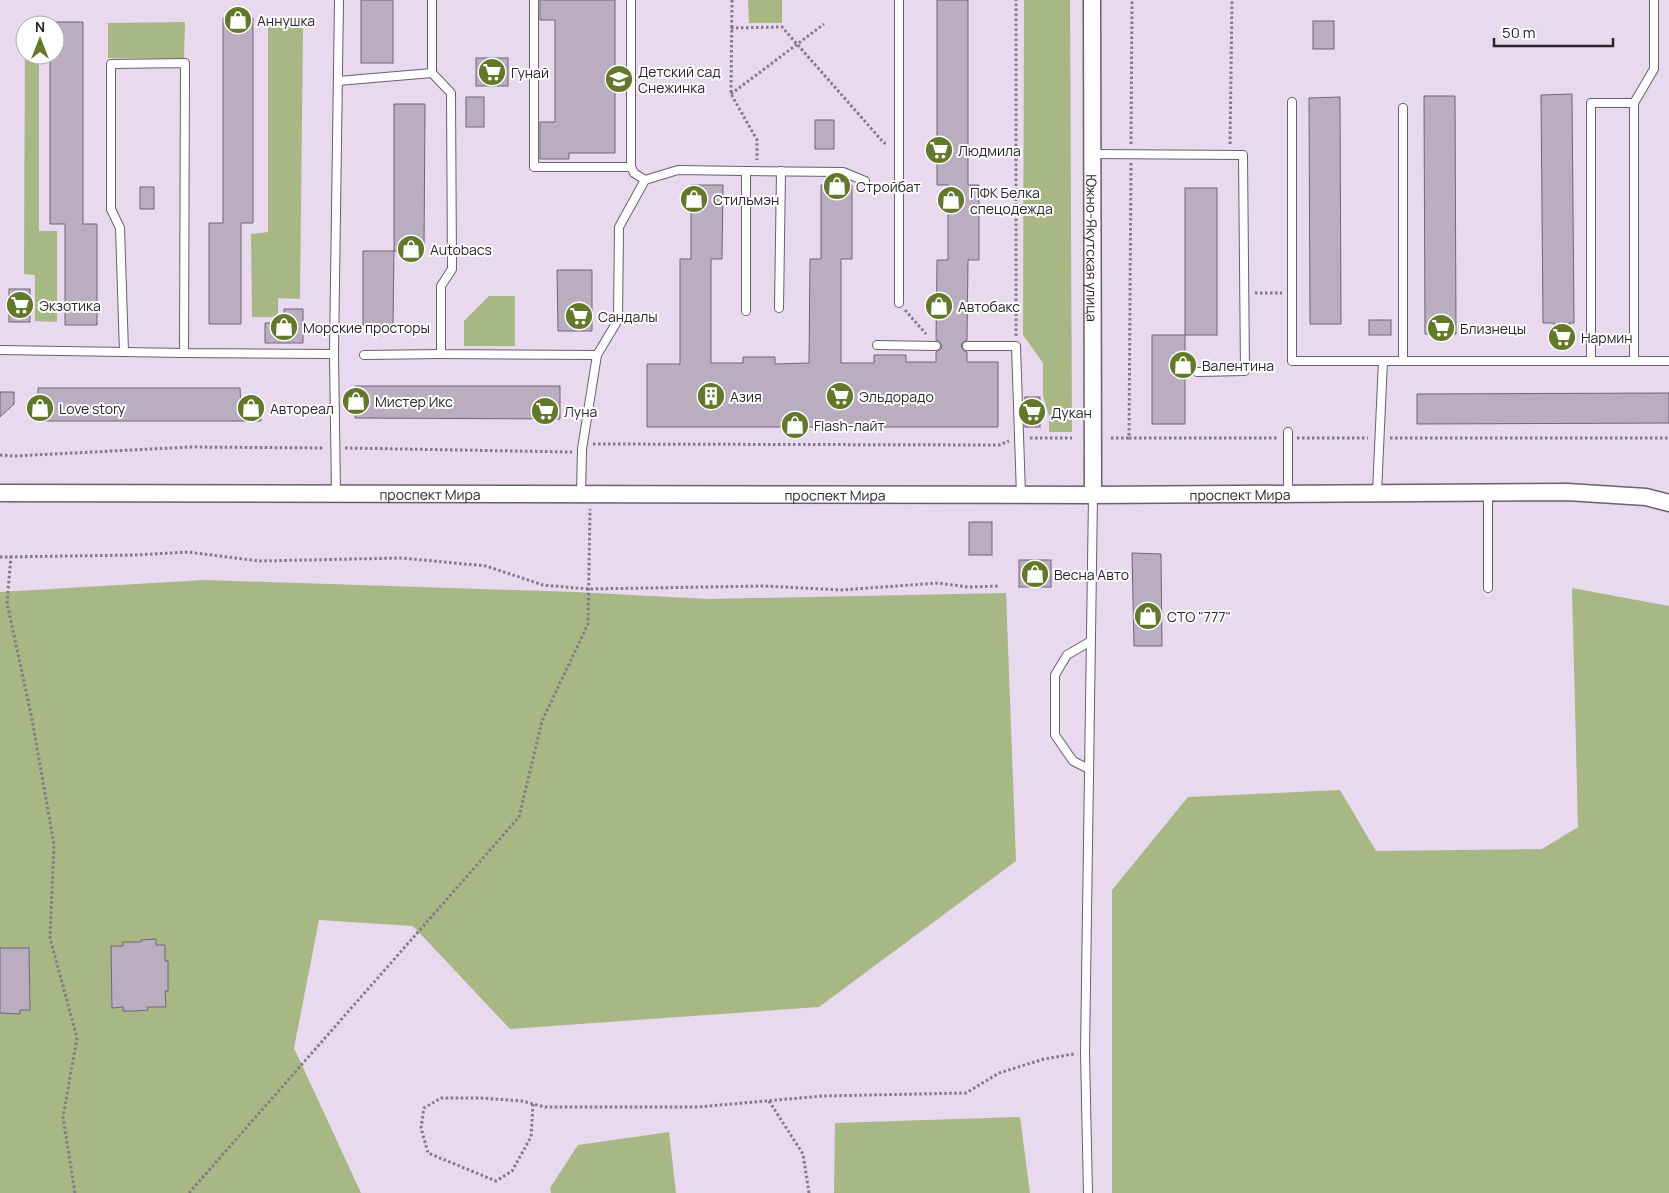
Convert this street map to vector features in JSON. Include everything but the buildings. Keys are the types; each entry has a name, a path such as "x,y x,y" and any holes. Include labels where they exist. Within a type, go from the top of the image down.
{"street":[{"name":"Южно-Якутская улица","path":"1092,0 1094,495"},
{"name":"проспект Мира","path":"0,493 1094,495 1488,492 1586,493 1646,497 1669,503"}],"lane":[{"path":"336,493 334,354 339,0"},
{"path":"432,0 432,72 451,93 452,269 441,286 441,354"},
{"path":"534,0 534,167 631,167"},
{"path":"631,0 631,167 634,173 645,180"},
{"path":"899,0 899,303"},
{"path":"1634,360 1634,103 1654,69 1654,0"},
{"path":"124,352 120,228 111,209 111,64 185,63 184,353"},
{"path":"338,81 432,72"},
{"path":"1292,102 1292,360 1669,361"},
{"path":"1591,360 1591,103 1634,103"},
{"path":"1403,360 1404,108"},
{"path":"1092,154 1243,155 1245,371 1197,372"},
{"path":"586,494 582,449 597,355 618,320 619,227 645,180 678,170 843,172 865,181"},
{"path":"746,171 746,310"},
{"path":"779,308 781,171"},
{"path":"877,345 936,346"},
{"path":"967,346 1016,346 1021,495"},
{"path":"0,350 334,354"},
{"path":"364,355 597,355"},
{"path":"1377,492 1383,360"},
{"path":"1288,432 1288,493"},
{"path":"1488,492 1488,588"},
{"path":"1088,1193 1085,1053 1094,495"},
{"path":"1089,769 1073,761 1055,735 1055,675 1067,655 1091,641"}],"path":[{"path":"732,0 731,94 756,140 757,171"},
{"path":"1016,0 1016,346"},
{"path":"1229,155 1232,0"},
{"path":"731,94 824,24"},
{"path":"731,28 782,26 884,144"},
{"path":"1245,293 1292,293"},
{"path":"899,303 936,346"},
{"path":"0,455 15,456 190,447 575,452 591,444 999,445 1019,438 1072,438"},
{"path":"1111,438 1129,438"},
{"path":"189,1193 519,817 542,720 588,624 586,494"},
{"path":"0,557 136,555 188,552 259,561 402,558 486,566 543,585 588,589 764,586 841,590 938,583 968,587 1000,586"},
{"path":"11,556 8,603 32,719 54,846 50,938 77,1038 64,1117 75,1193"},
{"path":"533,1104 531,1137 512,1171 496,1181 428,1152 421,1128 424,1108 440,1098 481,1098 522,1102 533,1104 545,1107 698,1107 822,1096 966,1093 999,1073 1044,1059 1085,1053"},
{"path":"769,1101 803,1154 810,1193"}],"green space":[{"path":"748,0 782,0 782,23 749,23"},
{"path":"1024,0 1070,0 1072,432 1049,432 1049,416 1043,396 1043,363 1023,335"},
{"path":"185,22 184,59 108,58 108,23"},
{"path":"268,25 303,25 300,299 278,298 278,317 252,317 251,234 268,232"},
{"path":"25,65 39,65 39,231 57,231 57,322 35,321 35,275 24,274"},
{"path":"489,296 515,296 515,346 464,346 464,321"},
{"path":"204,580 575,592 708,599 1006,593 1016,861 819,1007 510,1029 413,926 319,920 294,1048 361,1193 0,1193 0,592"},
{"path":"1572,588 1669,606 1669,1193 1112,1193 1112,890 1188,797 1340,790 1376,851 1542,849 1578,827"},
{"path":"1020,1117 1030,1193 834,1193 835,1123"},
{"path":"669,1132 676,1193 551,1193 550,1188 578,1145"}],"place":[{"name":"Аннушка","path":"238,20"},
{"name":"Гунай","path":"492,72"},
{"name":"Детский сад Снежинка","path":"619,79"},
{"name":"Людмила","path":"939,150"},
{"name":"Стройбат","path":"837,186"},
{"name":"Стильмэн","path":"694,199"},
{"name":"ПФК Белка спецодежда","path":"951,200"},
{"name":"Autobacs","path":"411,249"},
{"name":"Экзотика","path":"20,305"},
{"name":"Автобакс","path":"939,306"},
{"name":"Сандалы","path":"579,316"},
{"name":"Морские просторы","path":"284,327"},
{"name":"Близнецы","path":"1441,328"},
{"name":"Нармин","path":"1562,337"},
{"name":"Валентина","path":"1183,365"},
{"name":"Азия","path":"711,396"},
{"name":"Эльдорадо","path":"840,396"},
{"name":"Мистер Икс","path":"356,401"},
{"name":"Love story","path":"40,408"},
{"name":"Автореал","path":"251,408"},
{"name":"Луна","path":"545,411"},
{"name":"Дукан","path":"1032,412"},
{"name":"Flash-лайт","path":"795,425"},
{"name":"Весна Авто","path":"1035,574"},
{"name":"СТО \"777\"","path":"1148,616"}]}
